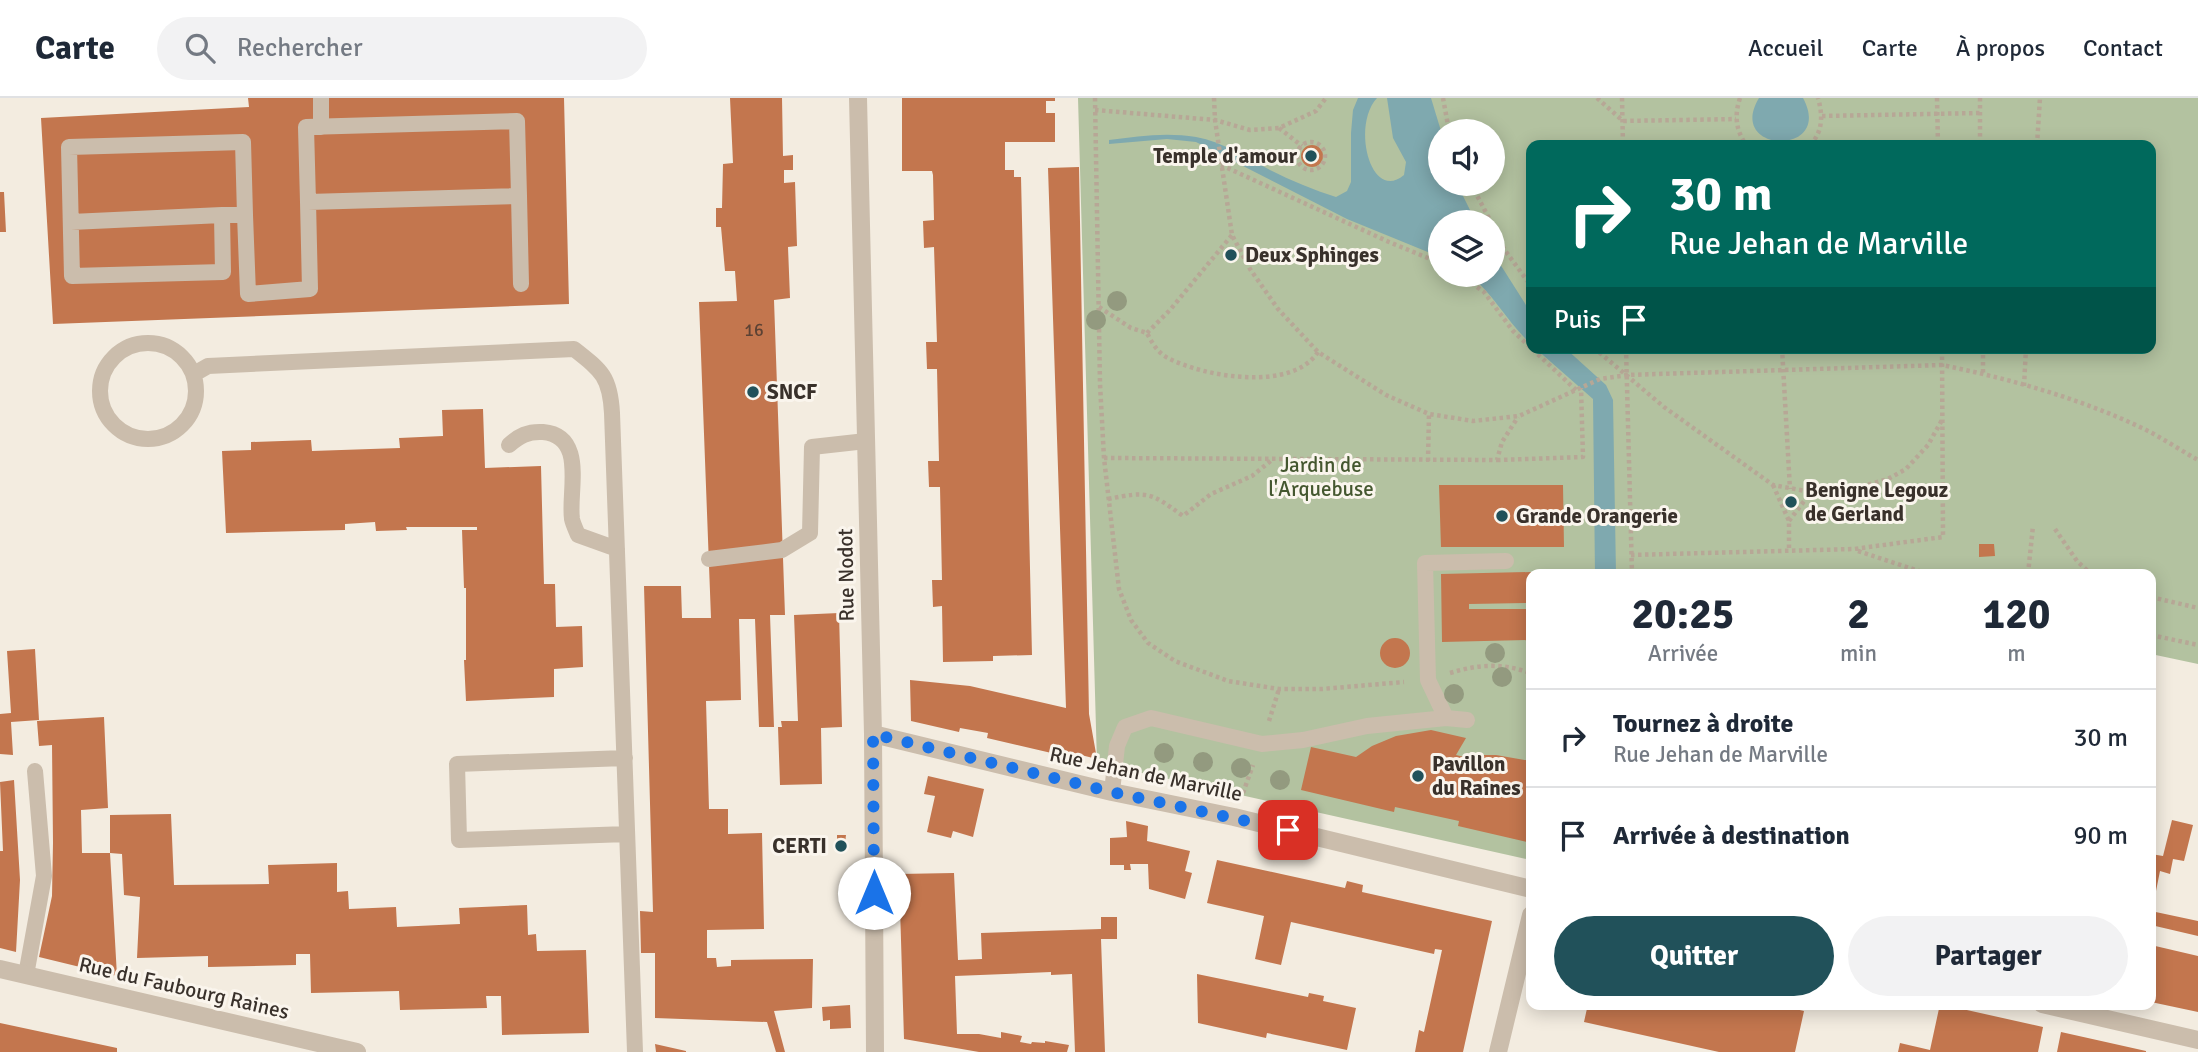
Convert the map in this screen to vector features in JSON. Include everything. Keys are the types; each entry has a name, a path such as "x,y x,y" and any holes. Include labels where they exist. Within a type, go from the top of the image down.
{"street":[{"name":"Rue Nodot","path":"858,98 873,734 875,1052"},
{"name":"Rue Jehan de Marville","path":"873,734 1526,888"},
{"path":"1498,1052 1526,936"},
{"name":"Rue du Faubourg Raines","path":"0,969 357,1052"},
{"path":"2068,1010 2198,1040"}],"lane":[{"path":"321,98 321,127"},
{"path":"222,215 223,271 72,276 69,147 243,142 248,294 310,289 306,127 517,121 521,284"},
{"path":"308,202 519,196"},
{"path":"71,222 245,215"},
{"path":"146,343 175,351 186,361 194,374 197,389 189,418 179,429 166,436 151,440 122,432 111,422 103,409 100,394 108,365 118,354 131,346 146,343"},
{"path":"194,374 208,366 574,349 598,368 610,388 635,1052"},
{"path":"509,445 519,436 534,431 553,433 566,444 574,472 572,520 578,534 617,549"},
{"path":"709,559 782,550 810,533 812,447 866,441"},
{"path":"1446,718 1428,680 1425,563 1506,561"},
{"path":"1112,792 1117,746 1125,727 1151,718 1262,744 1303,740 1367,726 1446,718 1467,720"},
{"path":"625,758 457,764 458,814 459,840 627,834"},
{"path":"26,975 44,876 35,771"}],"path":[{"path":"1095,98 1104,458 1119,589 1131,620 1148,643 1175,661 1228,681 1279,690 1428,680 1478,665 1526,671"},
{"path":"1214,98 1214,120 1232,234 1250,269 1278,309 1318,352 1386,395 1429,414 1473,421 1519,416 1600,379 1627,375 1942,365 1983,373 2072,399 2143,428 2198,460"},
{"path":"1095,110 1214,120 1250,130 1279,128 1316,111 1326,98"},
{"path":"1443,98 1447,119"},
{"path":"1597,98 1623,121 1736,118"},
{"path":"1622,98 1623,140"},
{"path":"1740,98 1736,118 1742,140"},
{"path":"1815,140 1821,127 1822,116 1818,98"},
{"path":"1937,98 1938,140"},
{"path":"1980,98 1980,140"},
{"path":"2038,140 2040,98"},
{"path":"1822,116 1980,113"},
{"path":"1279,128 1302,146"},
{"path":"1311,142 1321,146 1325,154 1322,165 1312,170 1301,166 1297,156 1302,146 1311,142"},
{"path":"1221,165 1428,258"},
{"path":"1147,333 1170,310 1232,234"},
{"path":"1505,250 1526,279"},
{"path":"1478,287 1485,292 1513,331 1526,343"},
{"path":"1099,307 1131,328 1147,333 1155,347 1166,358 1207,372 1240,377 1291,372 1311,363 1318,352"},
{"path":"1104,458 1428,461 1583,457 1578,389 1539,354"},
{"path":"1601,354 1664,407 1773,485 1790,489 1811,492 1864,486 1888,479 1906,469 1928,445 1942,419"},
{"path":"1626,354 1632,569"},
{"path":"1782,354 1790,489"},
{"path":"1631,555 1854,549 1943,537 1942,354"},
{"path":"1983,354 1983,373"},
{"path":"2024,386 2026,354"},
{"path":"1428,461 1429,414"},
{"path":"1497,460 1502,442 1519,416"},
{"path":"1108,499 1139,493 1156,496 1183,516 1211,494 1252,476 1273,459"},
{"path":"1773,485 1789,522 1789,549"},
{"path":"1789,522 1811,492"},
{"path":"2029,569 2033,526"},
{"path":"2055,529 2086,569"},
{"path":"1854,549 1913,569"},
{"path":"2156,598 2198,608"},
{"path":"2156,636 2198,645"},
{"path":"1234,817 1262,744"}],"green space":[{"name":"Jardin de l'Arquebuse","path":"1078,98 2198,98 2198,664 2156,655 2156,569 1526,569 1526,859 1097,763"}],"water":[{"path":"1358,98 1377,98 1369,110 1365,142 1374,170 1382,179 1392,181 1404,175 1406,162 1393,138 1387,98 1431,98 1437,119 1428,119 1428,196 1463,196 1470,210 1428,210 1428,252 1347,219 1196,142 1167,139 1109,144 1109,140 1142,136 1174,135 1206,139 1287,178 1336,197 1347,191 1351,182 1353,110"},
{"path":"1759,98 1803,98 1809,117 1805,131 1794,139 1775,140 1766,138 1756,130 1752,116"},
{"path":"1505,272 1526,305 1526,339 1515,327 1482,287 1505,287"},
{"path":"1542,354 1572,354 1606,385 1613,400 1616,569 1595,569 1593,399"}],"building":[{"path":"248,98 564,98 569,304 53,324 41,118 249,107"},
{"path":"730,98 782,98 783,156 793,155 793,170 784,170 784,183 795,182 797,246 788,247 790,298 774,300 785,615 770,615 774,727 759,727 755,619 739,619 741,700 706,701 709,809 728,809 728,834 762,833 764,929 707,930 707,958 716,958 717,967 731,966 731,960 813,959 812,1008 774,1011 785,1052 776,1052 767,1022 655,1018 655,953 641,953 640,911 653,912 644,586 681,586 682,618 711,618 699,302 737,301 735,271 725,271 721,227 716,227 716,208 722,208 723,164 733,163"},
{"path":"902,98 1055,98 1055,101 1046,101 1046,113 1055,113 1055,142 1005,142 1005,170 1014,170 1014,177 1021,177 1032,655 993,656 993,661 943,662 942,606 933,607 932,580 942,580 940,487 929,487 928,461 939,461 937,369 927,369 926,342 937,342 934,247 924,248 923,221 934,220 933,175 932,171 902,171"},
{"name":"Temple d'amour","path":"1312,145 1322,152 1323,156 1316,166 1312,167 1302,160 1301,156 1308,146"},
{"path":"1079,167 1089,714 1097,759 1061,750 1060,755 987,738 988,733 960,728 959,732 911,721 910,680 970,686 1066,708 1048,168"},
{"path":"0,192 4,192 6,232 0,232"},
{"path":"483,409 485,468 541,466 544,584 555,584 556,627 582,626 583,667 554,669 554,697 466,701 466,588 462,530 477,530 477,527 406,527 407,530 376,531 375,522 345,524 345,530 226,533 222,451 251,450 251,442 311,440 312,451 400,448 399,438 443,436 442,410"},
{"name":"Grande Orangerie","path":"1439,485 1563,485 1564,547 1441,547"},
{"path":"1979,544 1994,544 1995,556 1979,557"},
{"path":"1526,572 1526,603 1469,604 1469,609 1526,609 1526,640 1442,642 1441,574"},
{"path":"839,613 842,727 821,728 822,784 780,785 778,727 782,727 781,721 798,721 794,615"},
{"path":"1395,638 1406,642 1410,653 1406,664 1395,668 1384,664 1380,653 1384,642"},
{"path":"35,649 39,720 11,722 13,755 0,754 0,714 11,713 7,651"},
{"path":"104,717 108,808 81,810 82,853 110,853 117,976 39,957 52,896 53,843 52,745 39,746 37,721"},
{"name":"Pavillon du Raines","path":"1431,730 1466,738 1456,755 1472,759 1473,755 1496,755 1526,760 1526,842 1458,826 1459,821 1395,807 1394,812 1301,790 1311,747 1356,757 1372,746 1396,736"},
{"path":"928,776 984,789 973,837 953,831 951,838 927,832 935,796 924,794"},
{"path":"14,780 20,880 16,952 0,948 0,851 3,851 0,782"},
{"path":"171,814 174,885 269,884 268,865 337,863 337,892 348,891 349,909 396,907 397,927 460,924 459,908 527,905 528,935 536,934 537,951 586,950 589,1033 502,1035 501,996 486,996 487,1008 400,1010 399,991 311,993 310,954 296,954 296,965 208,967 208,956 137,958 140,897 124,895 122,854 110,853 110,815"},
{"path":"2172,820 2193,825 2184,861 2173,859 2170,874 2160,871 2156,891 2156,855 2163,856"},
{"path":"1126,821 1148,826 1147,841 1190,851 1185,871 1192,873 1185,899 1149,889 1148,864 1130,864 1131,870 1124,870 1124,865 1110,865 1110,838 1127,837"},
{"name":"CERTI","path":"837,835 846,835 844,852 837,852"},
{"path":"1217,860 1345,888 1347,881 1363,885 1362,892 1492,921 1463,1052 1415,1052 1419,1030 1424,1032 1442,950 1435,949 1434,954 1291,922 1281,965 1255,959 1264,916 1207,903"},
{"path":"954,873 958,960 982,959 981,933 1101,929 1101,917 1117,917 1117,939 1101,939 1105,1052 1075,1052 1072,974 1051,975 1051,972 955,976 957,1034 1001,1038 1001,1032 1022,1036 1020,1042 1031,1044 1045,1041 1069,1045 1067,1052 979,1052 904,1039 899,874"},
{"path":"2156,912 2198,921 2198,936 2156,926"},
{"path":"2156,946 2198,956 2198,1012 2156,1003"},
{"path":"1197,974 1308,997 1309,993 1324,996 1323,1001 1356,1008 1347,1050 1267,1033 1266,1038 1198,1023"},
{"path":"850,1005 851,1028 830,1029 830,1020 823,1021 822,1007"},
{"path":"1587,1010 1804,1011 1795,1052 1719,1052 1584,1022"},
{"path":"1939,1010 1967,1010 2043,1027 2038,1052 1898,1052 1900,1043 1930,1050"},
{"path":"0,1023 117,1048 117,1052 0,1052"},
{"path":"2061,1032 2146,1051 2146,1052 2057,1052"},
{"path":"655,1044 686,1051 686,1052 656,1052"}],"place":[{"name":"Temple d'amour","path":"1311,156"},
{"name":"Deux Sphinges","path":"1231,255"},
{"name":"SNCF","path":"753,392"},
{"name":"Benigne Legouz de Gerland","path":"1791,502"},
{"name":"Grande Orangerie","path":"1502,516"},
{"name":"Pavillon du Raines","path":"1418,776"},
{"name":"CERTI","path":"841,846"}],"route":[{"path":"874,893 873,734 1112,792 1288,830"}]}
